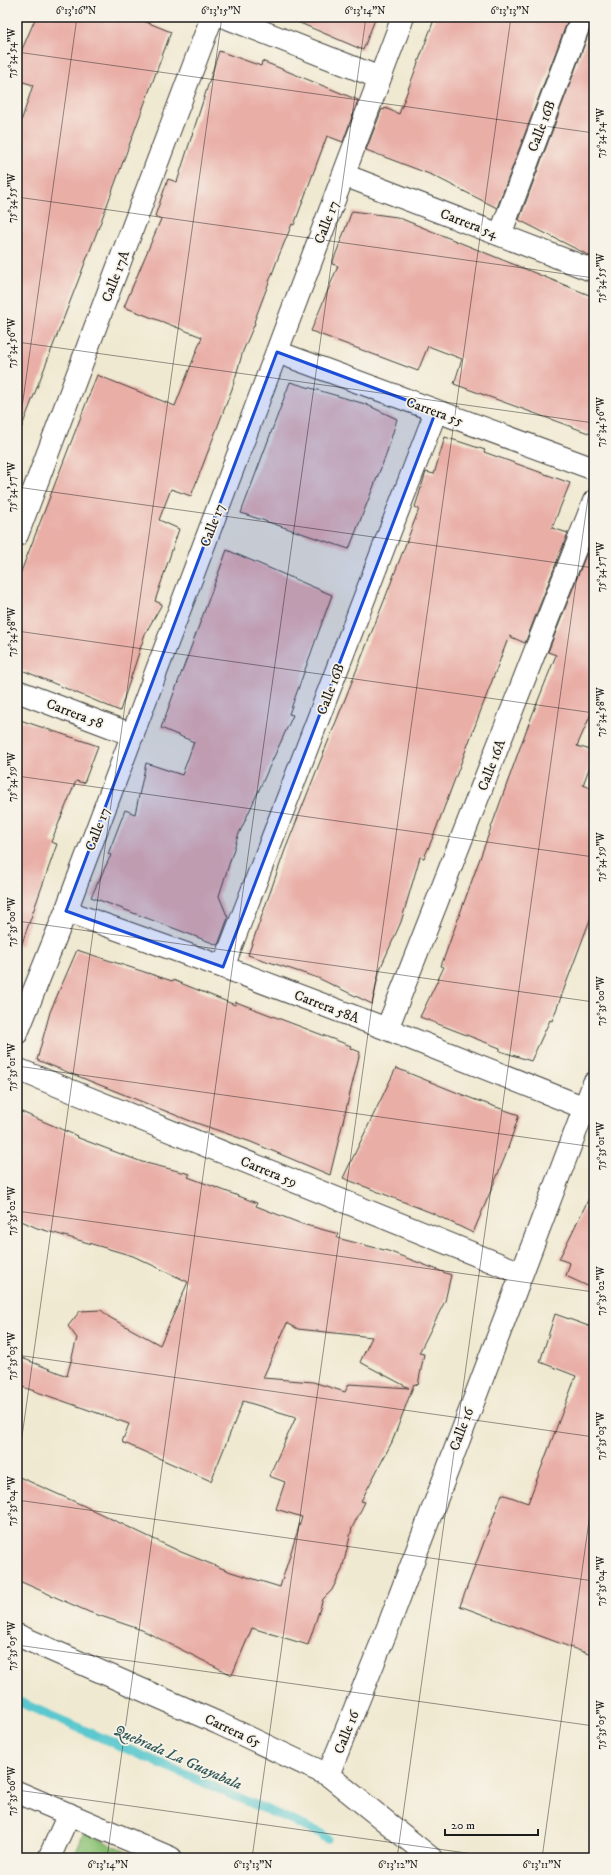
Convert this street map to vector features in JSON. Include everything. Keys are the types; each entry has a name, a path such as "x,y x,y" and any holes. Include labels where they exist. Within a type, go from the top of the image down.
{"street":[{"name":"Calle 17A","path":"17,535 212,17"},
{"path":"226,17 380,78"},
{"name":"Calle 17","path":"17,1033 66,911 133,735 403,17"},
{"name":"Calle 16B","path":"500,235 582,17"},
{"name":"Carrera 54","path":"344,174 594,271"},
{"name":"Carrera 55","path":"277,352 594,469"},
{"name":"Calle 16B","path":"223,967 436,411"},
{"name":"Calle 16A","path":"387,1029 594,501"},
{"name":"Carrera 58","path":"17,691 133,735"},
{"name":"Carrera 58A","path":"66,911 223,967 387,1029 585,1108"},
{"name":"Carrera 59","path":"17,1069 521,1273"},
{"name":"Calle 16","path":"328,1775 388,1627 594,1083"},
{"name":"Carrera 65","path":"17,1635 211,1720 328,1775 431,1858"},
{"path":"17,1792 170,1858"},
{"path":"49,1858 69,1814"}],"highlighted area":[{"path":"277,352 436,411 223,967 66,911"}],"green space":[{"path":"84,1832 139,1858 73,1858"}],"building":[{"path":"36,17 134,17 171,32 100,224 19,434 17,433 17,134 33,85 17,80 17,61"},
{"path":"286,17 376,17 363,50"},
{"path":"435,17 569,17 497,208 432,175 366,150 382,109 384,110 385,108 399,114"},
{"path":"594,19 594,258 519,220"},
{"path":"219,51 261,66 262,61 358,100 343,142 327,136 294,225 292,224 278,258 254,322 255,323 243,351 232,389 191,496 171,489 159,520 179,529 155,601 162,604 145,634 120,711 17,668 17,582 97,375 175,406 202,337 124,307 161,219 155,216 168,179 177,182"},
{"path":"352,211 397,217 594,297 594,435 454,384 462,359 428,346 418,371 311,331 338,266 332,264"},
{"path":"290,382 365,404 397,419 386,455 349,549 241,513"},
{"path":"445,437 485,450 484,452 570,483 552,528 568,533 525,643 509,636 433,837 424,858 420,857 401,922 380,969 372,1004 318,978 248,955 285,850 419,509 415,507 426,472 434,474"},
{"path":"591,542 594,543 594,707 577,746 594,751 594,755 583,785 594,789 594,909 552,1021 550,1020 531,1061 500,1051 500,1048 420,1017 444,967 441,966 526,731 556,655 548,652"},
{"path":"227,550 332,595 289,714 293,715 238,836 219,896 228,918 218,945 91,897 111,855 108,854 125,810 135,814 146,763 182,775 194,742 161,728"},
{"path":"17,719 98,746 84,783 76,781 51,842 57,844 21,946 17,945"},
{"path":"77,950 172,981 173,980 235,1005 236,1002 351,1046 350,1048 360,1052 330,1175 251,1142 188,1120 37,1060 50,1012"},
{"path":"396,1068 473,1099 519,1115 505,1157 473,1233 432,1213 343,1178"},
{"path":"17,1110 77,1136 76,1137 142,1162 190,1174 188,1177 257,1203 256,1206 302,1224 339,1234 337,1238 388,1251 451,1275 445,1301 419,1353 424,1354 418,1385 414,1384 392,1442 361,1501 365,1502 352,1528 342,1570 332,1590 323,1599 308,1645 252,1628 232,1675 142,1630 89,1612 17,1580 17,1476 181,1552 231,1572 280,1587 302,1517 276,1509 285,1482 269,1476 296,1417 243,1401 211,1481 122,1442 129,1424 17,1385 17,1356 67,1376 77,1338 68,1326 80,1311 101,1310 109,1317 160,1345 188,1282 133,1256 37,1228 17,1219","holes":["287,1323 298,1329 372,1337 360,1362 409,1388 349,1384 345,1392 313,1382 263,1378"]},
{"path":"594,1188 594,1289 566,1276 570,1263 559,1259"},
{"path":"555,1314 594,1328 594,1656 460,1606 502,1494 528,1503 576,1376 540,1362"}],"waterway":[{"name":"Quebrada La Guayabala","path":"17,1701 320,1833 327,1839"}]}
